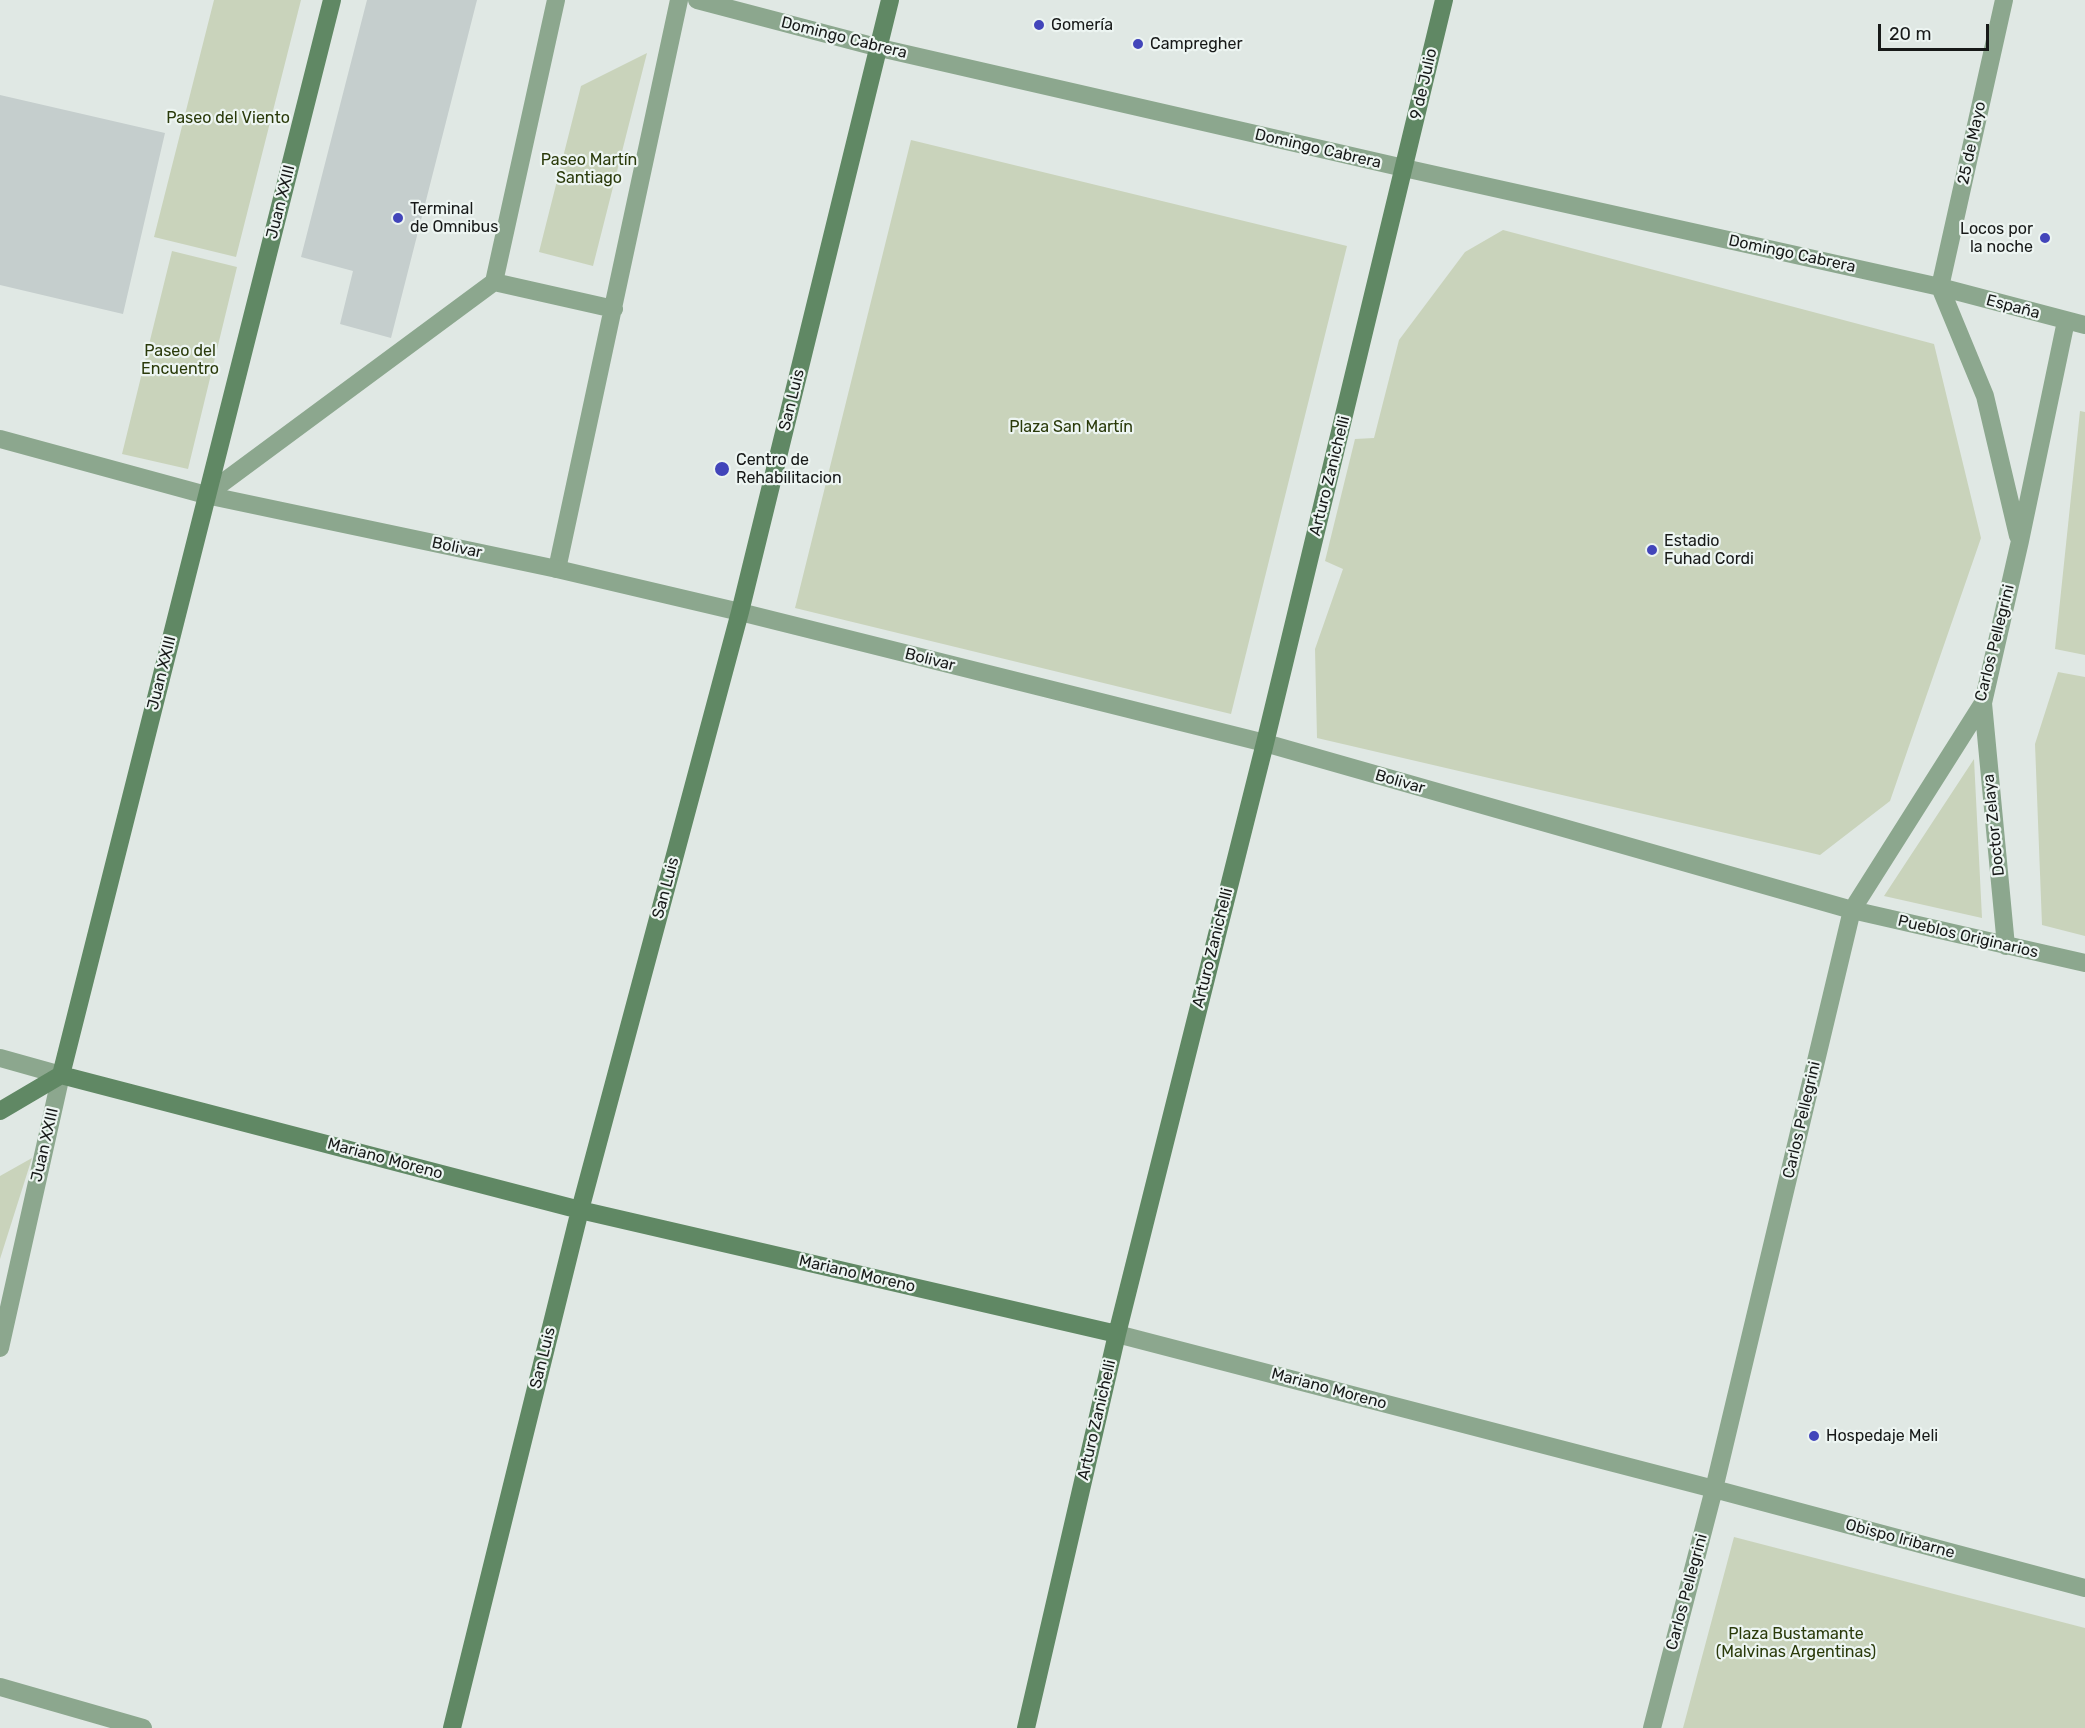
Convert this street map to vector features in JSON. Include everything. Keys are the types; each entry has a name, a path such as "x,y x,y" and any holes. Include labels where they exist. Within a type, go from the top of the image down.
{"main road":[{"name":"Juan XXIII","path":"61,1075 332,0"},
{"name":"San Luis","path":"452,1728 580,1210 740,612 890,0"},
{"name":"9 de Julio","path":"1404,168 1444,0"},
{"name":"Arturo Zanichelli","path":"1026,1728 1117,1334 1404,168"},
{"path":"0,1111 61,1075"},
{"name":"Mariano Moreno","path":"61,1075 580,1210 1117,1334"}],"street":[{"path":"206,495 494,282 556,0"},
{"path":"557,569 679,0"},
{"name":"Domingo Cabrera","path":"697,0 880,48 1404,168 1941,287"},
{"name":"25 de Mayo","path":"1941,287 2004,0"},
{"path":"494,282 614,309"},
{"name":"España","path":"1941,287 2085,325"},
{"name":"Carlos Pellegrini","path":"1941,287 1985,396 2020,541"},
{"name":"Carlos Pellegrini","path":"1652,1728 1714,1489 1852,910 1983,703 2066,321"},
{"name":"Bolivar","path":"0,439 206,495 557,569 740,612 1264,743 1852,910"},
{"name":"Doctor Zelaya","path":"1983,703 2006,946"},
{"name":"Pueblos Originarios","path":"1852,910 2085,963"},
{"name":"Mariano Moreno","path":"0,1059 61,1075"},
{"name":"Juan XXIII","path":"0,1348 61,1075"},
{"name":"Mariano Moreno","path":"1117,1334 1714,1489"},
{"name":"Obispo Iribarne","path":"1714,1489 2085,1588"},
{"path":"0,1687 132,1727"}],"green space":[{"name":"Paseo del Viento","path":"214,0 301,0 236,257 154,237"},
{"name":"Paseo Martín Santiago","path":"647,53 593,266 539,252 581,86"},
{"name":"Plaza San Martín","path":"911,140 1347,246 1231,714 795,608"},
{"name":"Estadio Fuhad Cordi","path":"1503,230 1934,344 1981,538 1890,801 1820,855 1317,738 1315,649 1343,569 1325,561 1355,439 1374,438 1399,340 1465,252"},
{"name":"Paseo del Encuentro","path":"172,251 237,267 188,469 122,454"},
{"path":"2080,411 2085,412 2085,655 2055,649"},
{"path":"2058,672 2085,677 2085,936 2042,925 2035,744"},
{"path":"1974,759 1982,918 1884,896"},
{"path":"32,1158 0,1259 0,1176"},
{"name":"Plaza Bustamante (Malvinas Argentinas)","path":"1734,1537 2085,1628 2085,1728 1683,1728"}],"building":[{"path":"367,0 477,0 391,338 340,324 353,271 301,257"},
{"path":"0,95 165,133 123,314 0,285"}],"place":[{"name":"Gomería","path":"1039,25"},
{"name":"Campregher","path":"1138,44"},
{"name":"Terminal de Omnibus","path":"398,218"},
{"name":"Locos por la noche","path":"2045,238"},
{"name":"Centro de Rehabilitacion","path":"722,469"},
{"name":"Estadio Fuhad Cordi","path":"1652,550"},
{"name":"Hospedaje Meli","path":"1814,1436"}]}
